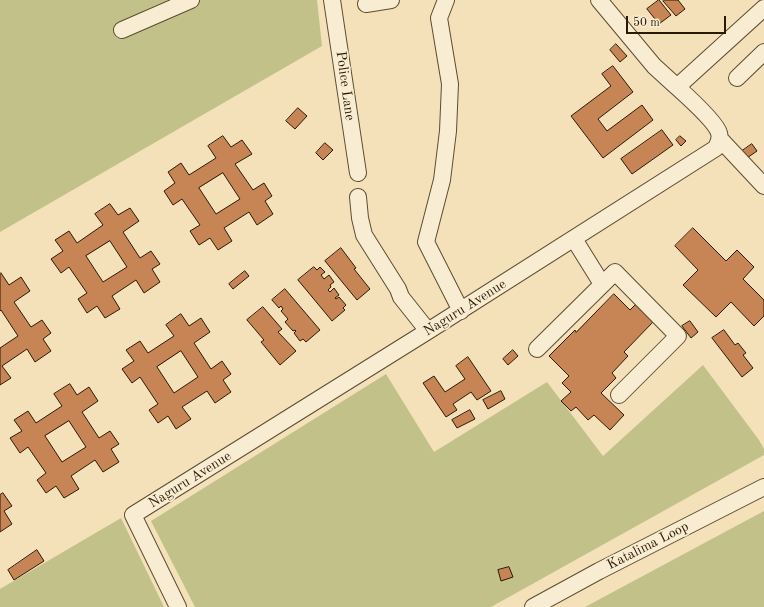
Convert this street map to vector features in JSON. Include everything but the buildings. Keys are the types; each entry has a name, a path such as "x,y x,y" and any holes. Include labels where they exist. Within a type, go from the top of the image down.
{"street":[{"path":"122,30 191,0"},
{"name":"Police Lane","path":"332,0 358,173"},
{"path":"366,4 391,0"},
{"path":"446,0 439,18 450,84 448,131 442,180 426,242 461,310"},
{"path":"599,0 654,66 708,117 719,132 720,139 764,186"},
{"path":"677,87 764,8"},
{"path":"737,78 764,52"},
{"name":"Naguru Avenue","path":"178,607 133,515 574,239 716,148 720,139"},
{"path":"358,197 360,218 364,235 398,289 401,297 428,331"},
{"path":"574,239 602,284"},
{"path":"537,348 615,272 678,336 619,395"},
{"name":"Katalima Loop","path":"533,607 599,571 764,487"}],"shaded area":[{"path":"0,0 317,0 322,46 0,232"},
{"path":"703,365 759,440 764,449 764,455 491,607 195,607 151,521 386,374 434,452 547,382 603,456"},
{"path":"764,511 764,607 585,607"},
{"path":"121,518 164,607 0,607 0,589"}]}
